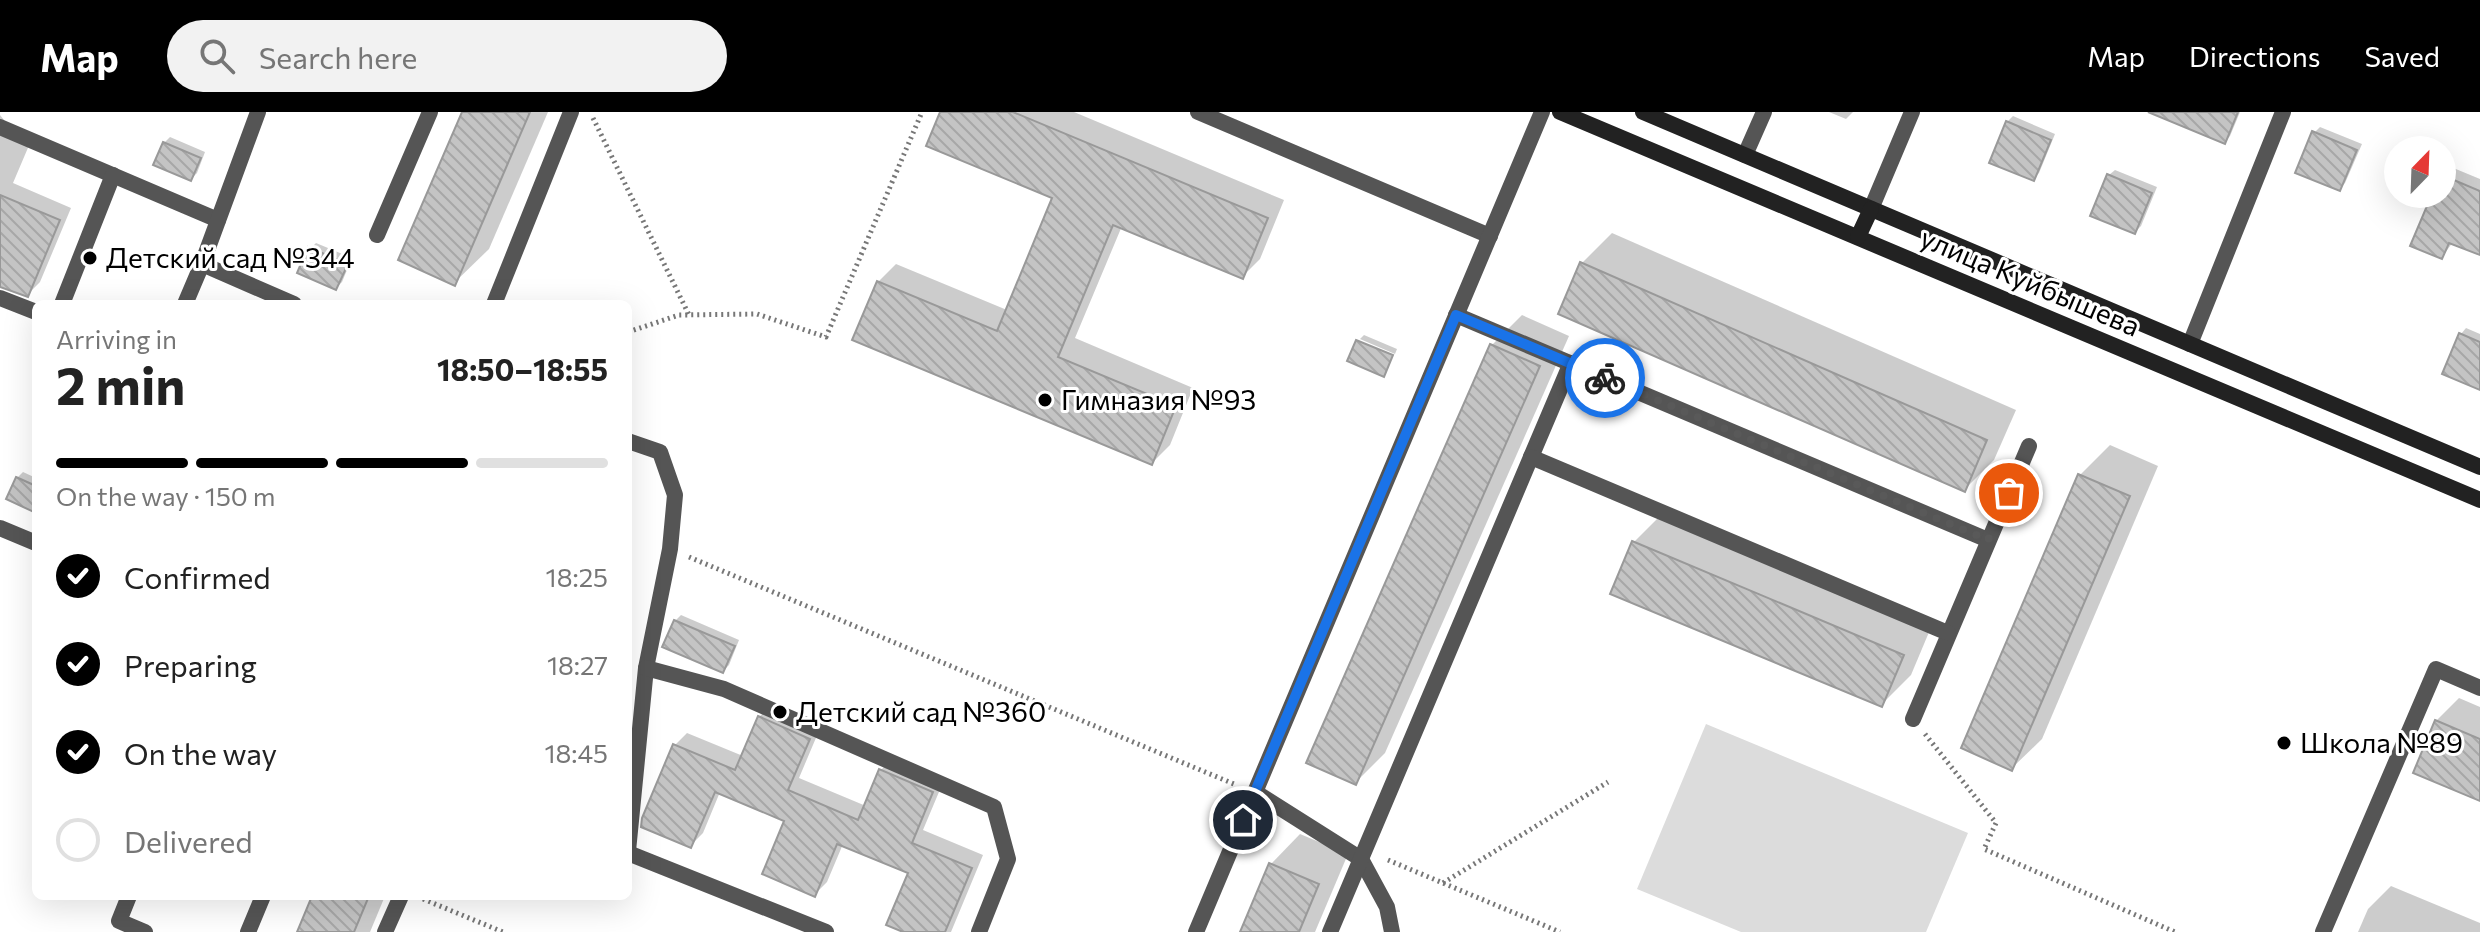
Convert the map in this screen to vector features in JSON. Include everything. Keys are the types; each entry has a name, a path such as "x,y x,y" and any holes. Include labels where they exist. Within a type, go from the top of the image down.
{"main road":[{"name":"улица Куйбышева","path":"1560,112 2480,500"},
{"name":"улица Куйбышева","path":"1643,112 2480,467"},
{"path":"1858,237 1871,209"},
{"path":"2177,373 2190,344"}],"street":[{"path":"187,300 258,112"},
{"path":"377,235 430,112"},
{"path":"496,300 571,112"},
{"path":"1198,112 1490,236"},
{"path":"1196,932 1542,112"},
{"path":"1745,155 1764,112"},
{"path":"1871,209 1912,112"},
{"path":"2190,344 2283,112"},
{"path":"0,127 218,220"},
{"path":"64,300 113,175"},
{"path":"202,264 285,300"},
{"path":"0,298 32,310"},
{"path":"1456,315 1988,540"},
{"path":"1330,932 1571,363"},
{"path":"632,442 660,452 675,495 670,549 646,668 632,811"},
{"path":"1913,719 2029,446"},
{"path":"1531,457 1948,633"},
{"path":"0,528 32,541"},
{"path":"646,668 724,689 994,807 1008,859 979,932"},
{"path":"2323,932 2436,669 2480,688"},
{"path":"1255,792 1363,854 1387,907 1392,932"},
{"path":"632,854 826,932"},
{"path":"127,900 119,921 145,932"},
{"path":"248,932 261,900"},
{"path":"385,932 399,900"}],"path":[{"path":"590,112 689,315"},
{"path":"632,331 679,315 757,314 826,337 922,112"},
{"path":"670,549 1255,792"},
{"path":"1913,719 1996,823 1984,849 2175,932"},
{"path":"1443,883 1608,782"},
{"path":"1363,854 1443,883 1560,932"},
{"path":"426,900 503,932"}],"shaded area":[{"path":"1706,724 1968,833 1926,932 1741,932 1637,889"}],"building":[{"path":"462,112 530,112 455,286 398,260"},
{"path":"940,112 1013,112 1268,218 1243,279 1113,225 1058,357 1176,406 1152,465 852,340 877,281 997,331 1052,198 926,146"},
{"path":"2148,112 2238,112 2225,144"},
{"path":"2006,121 2051,140 2034,181 1989,163"},
{"path":"2312,131 2357,150 2340,191 2295,173"},
{"path":"163,142 201,158 191,181 153,165"},
{"path":"2107,174 2152,193 2135,234 2090,216"},
{"path":"2456,181 2480,191 2480,255 2449,243 2442,259 2410,246 2426,208 2456,208"},
{"path":"0,195 60,220 28,297 0,287"},
{"path":"308,247 348,264 336,290 297,273"},
{"path":"1580,262 1987,440 1965,492 1558,314"},
{"path":"2459,333 2480,342 2480,390 2442,374"},
{"path":"1356,340 1393,355 1384,377 1347,361"},
{"path":"1490,344 1540,366 1356,785 1306,763"},
{"path":"2078,474 2130,496 2012,771 1961,748"},
{"path":"16,477 32,484 32,511 6,499"},
{"path":"1632,541 1904,655 1882,707 1610,594"},
{"path":"674,620 735,646 723,673 662,647"},
{"path":"758,716 810,739 788,790 858,820 879,769 933,792 912,843 972,868 945,932 903,932 886,925 908,873 837,844 815,897 762,874 784,821 715,792 691,848 641,827 673,744 735,770"},
{"path":"2435,720 2480,739 2480,801 2413,773"},
{"path":"1269,863 1319,884 1299,932 1240,932"},
{"path":"310,900 367,900 354,932 297,932"}],"way so far":[{"path":"1605,378 1988,540 2009,493"}],"place":[{"name":"Детский сад №344","path":"90,258"},
{"name":"Гимназия №93","path":"1045,400"},
{"name":"Детский сад №360","path":"780,712"},
{"name":"Школа №89","path":"2284,743"}],"route":[{"path":"1243,820 1456,315 1605,378"}]}
